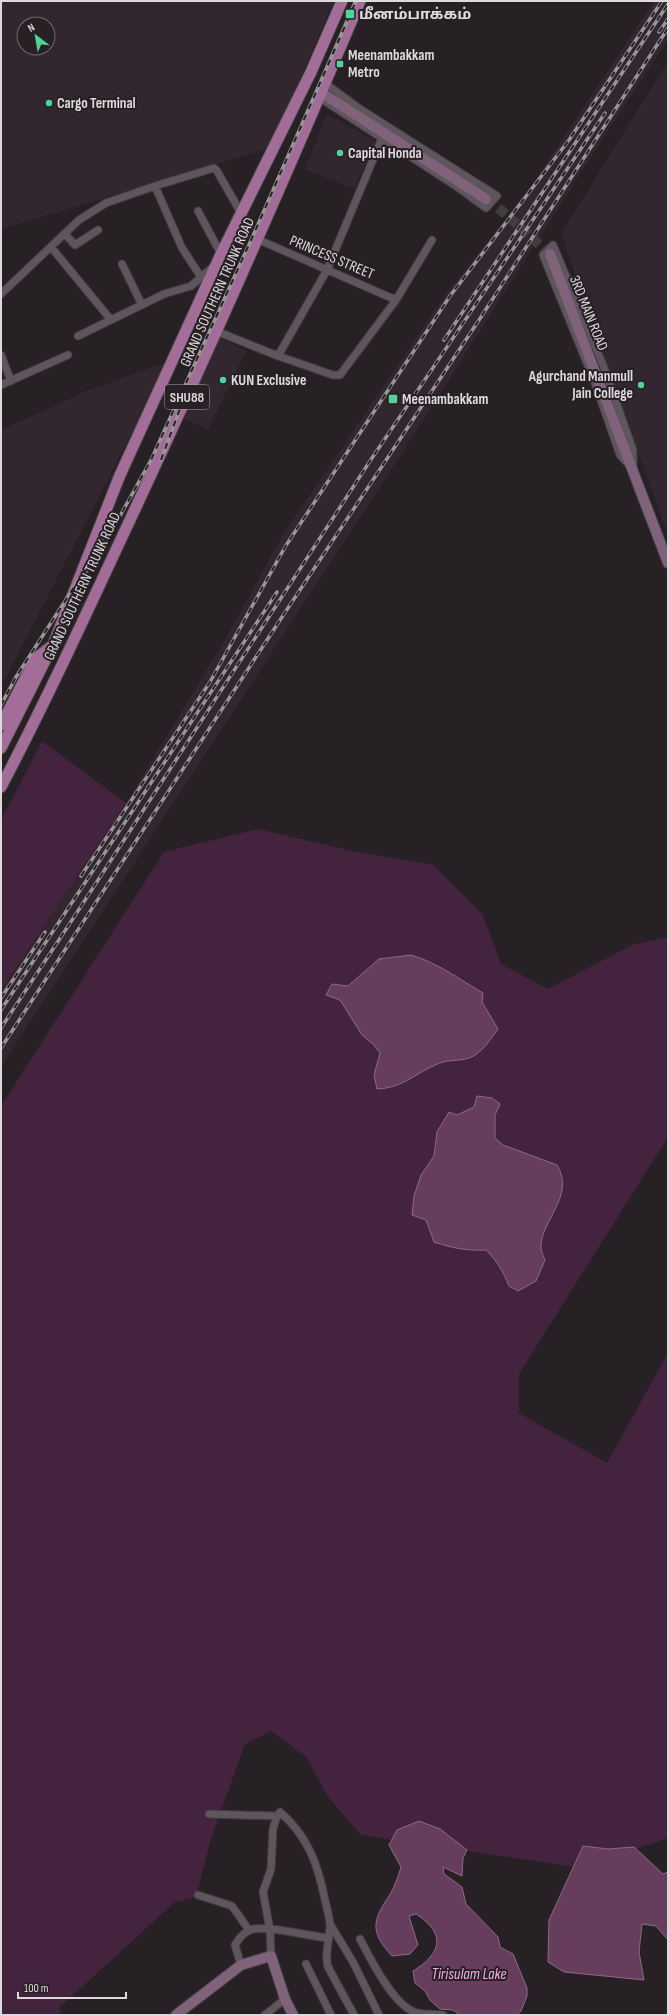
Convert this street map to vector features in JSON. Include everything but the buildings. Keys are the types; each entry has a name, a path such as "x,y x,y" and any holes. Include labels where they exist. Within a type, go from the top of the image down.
{"main road":[{"name":"GRAND SOUTHERN TRUNK ROAD","path":"53,645 120,475 221,254 304,87 342,1"},
{"name":"GRAND SOUTHERN TRUNK ROAD","path":"1,787 41,709 158,461 323,91 360,1"},
{"name":"SHU88","path":"1,748 42,670 53,645"},
{"path":"1,724 34,659 53,645"}],"street":[{"path":"323,91 360,109 497,196 486,208 382,138 323,91"},
{"path":"323,91 486,199"},
{"path":"278,356 327,270 382,138"},
{"path":"1,294 79,220 106,203 155,186 214,168 241,213"},
{"path":"155,186 182,248 201,277"},
{"path":"198,211 221,254"},
{"path":"65,234 75,244 98,230"},
{"name":"PRINCESS STREET","path":"256,239 396,300"},
{"path":"216,331 278,356 333,375 340,375 396,300 432,240"},
{"path":"553,245 585,318 608,378 633,450 633,469 620,455 595,383 543,254 553,245"},
{"path":"52,247 111,320"},
{"name":"3RD MAIN ROAD","path":"550,254 668,562"},
{"path":"122,264 142,305"},
{"path":"78,336 164,294 191,286 216,265"},
{"path":"1,355 11,381"},
{"path":"1,385 68,355"},
{"path":"293,2015 285,1999 271,1956 270,1930 263,1892 271,1869 273,1829 277,1816 280,1812 293,1823 313,1854 322,1882 330,1924 326,1952 328,1967 354,2015"},
{"path":"209,1814 277,1816"},
{"path":"198,1895 232,1906 250,1930"},
{"path":"330,1924 353,1962 379,2015"},
{"path":"241,1965 235,1945 243,1934 250,1930 270,1930 328,1938"},
{"path":"360,1939 387,1984 396,1997 405,2006 419,2014 443,2015"},
{"path":"176,2015 241,1965 271,1956"},
{"path":"306,1964 331,2015"},
{"path":"265,2015 285,1999"}],"shaded area":[{"path":"1,1 334,1 270,148 1,229"},
{"path":"654,1 668,1 668,40 580,174 414,435 1,1067 1,990 126,803 224,641 282,536 446,293 528,191"},
{"name":"Agurchand Manmull Jain College","path":"668,61 668,536 561,234"},
{"path":"327,114 376,141 354,189 305,169"},
{"path":"220,338 246,351 208,430 182,418"},
{"path":"169,361 1,687 1,430 84,392"},
{"path":"42,741 126,803 1,990 1,820"},
{"path":"258,829 356,852 434,865 483,915 501,964 548,989 632,945 668,937 668,1137 519,1374 519,1413 607,1463 668,1353 668,1838 582,1868 361,1835 328,1797 307,1758 271,1731 245,1744 211,1839 196,1897 175,1902 59,2008 61,2015 1,2015 1,1106 164,852"}],"water":[{"path":"411,955 430,962 483,993 482,1002 498,1029 484,1048 470,1058 443,1062 434,1065 404,1082 387,1088 377,1089 374,1075 380,1053 374,1045 362,1035 340,1000 326,995 332,984 348,986 379,959"},
{"path":"477,1096 492,1098 500,1104 495,1115 495,1138 503,1145 557,1165 562,1176 560,1198 542,1238 541,1250 545,1260 536,1281 518,1291 509,1286 499,1266 486,1250 460,1249 434,1242 426,1220 412,1215 414,1196 421,1175 434,1156 437,1132 449,1112 457,1115 474,1107"},
{"name":"Tirisulam Lake","path":"419,1821 440,1829 467,1850 463,1858 462,1876 443,1867 444,1874 462,1887 466,1904 498,1937 500,1947 513,1954 527,1988 527,1996 521,2011 516,2015 460,2015 453,2010 440,2009 430,2000 425,1991 415,1983 413,1971 430,1958 437,1944 436,1936 433,1929 426,1921 416,1914 409,1916 418,1945 410,1954 392,1956 380,1940 376,1926 379,1913 393,1890 401,1867 389,1845 397,1830"},
{"path":"583,1846 608,1849 634,1847 663,1874 668,1872 668,1940 656,1926 642,1924 639,1952 644,1980 564,1972 548,1962 549,1920"}],"tunnel":[{"path":"486,199 502,211 550,254"}],"railway":[{"path":"1,705 16,677 120,516 151,460 252,238 356,1"},
{"path":"81,876 210,682 285,547 450,296 569,140 662,1"},
{"path":"444,340 668,4"},
{"path":"659,32 668,19"},
{"path":"1,1048 286,611 479,320 668,28"},
{"path":"1,1028 370,461 605,113"},
{"path":"161,460 181,406"},
{"path":"1,1010 277,592"},
{"path":"1,998 45,932"}],"place":[{"name":"மீனம்பாக்கம்","path":"350,14"},
{"name":"Meenambakkam Metro","path":"340,64"},
{"name":"Cargo Terminal","path":"49,103"},
{"name":"Capital Honda","path":"340,153"},
{"name":"KUN Exclusive","path":"223,380"},
{"name":"Agurchand Manmull Jain College","path":"641,385"},
{"name":"Meenambakkam","path":"393,399"}]}
